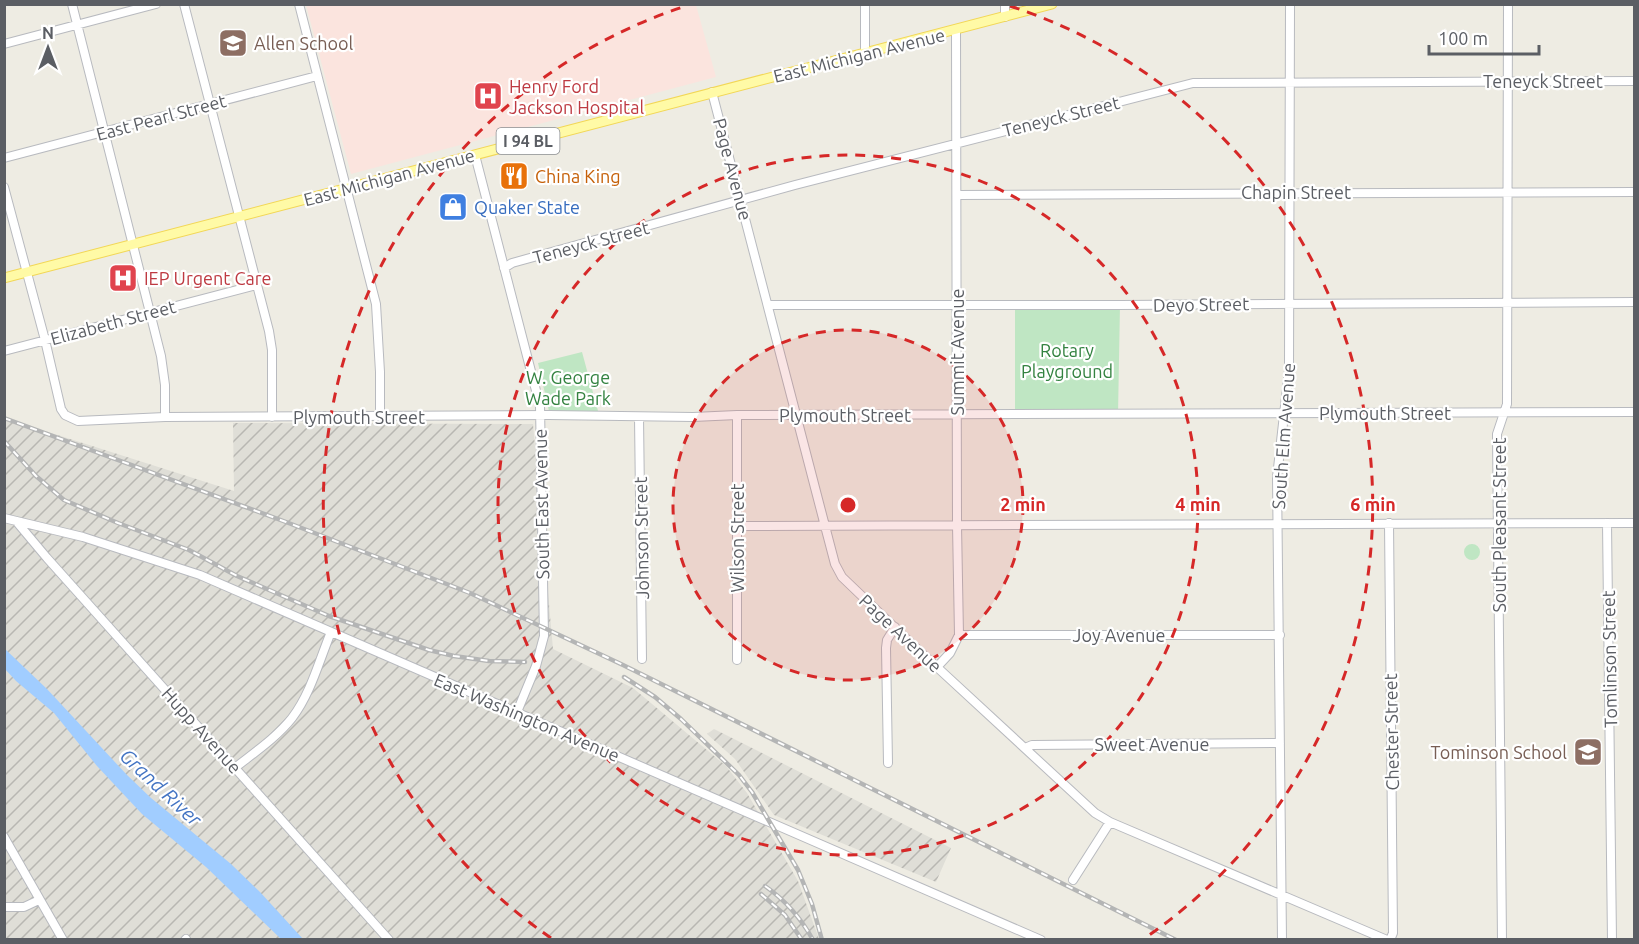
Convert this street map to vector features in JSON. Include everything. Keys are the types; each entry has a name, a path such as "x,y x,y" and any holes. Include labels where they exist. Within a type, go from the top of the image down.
{"main road":[{"name":"East Michigan Avenue","path":"4,278 1052,4"}],"street":[{"path":"72,4 150,312 164,377 165,417"},
{"path":"4,44 156,4"},
{"path":"184,4 272,350 272,417"},
{"path":"299,4 378,314 380,416"},
{"path":"864,4 865,54"},
{"path":"1005,4 1005,17"},
{"name":"South Elm Avenue","path":"1282,939 1277,468 1289,370 1290,4"},
{"name":"South Pleasant Street","path":"1502,939 1497,434 1507,404 1508,4"},
{"name":"Summit Avenue","path":"956,30 959,635"},
{"name":"East Pearl Street","path":"4,158 317,76"},
{"name":"Teneyck Street","path":"504,268 512,263 784,188 1193,83 1635,81"},
{"name":"Page Avenue","path":"712,92 835,564 842,577 1095,813 1110,822 1389,939"},
{"name":"South East Avenue","path":"475,155 540,406 544,636 536,666 517,712"},
{"path":"4,187 45,340"},
{"name":"Chapin Street","path":"957,195 1635,192"},
{"name":"Elizabeth Street","path":"4,351 256,285"},
{"name":"Deyo Street","path":"768,305 1635,302"},
{"name":"Plymouth Street","path":"45,340 61,409 65,416 78,421 165,417 1635,412"},
{"name":"Wilson Street","path":"737,415 737,660"},
{"name":"Johnson Street","path":"639,417 642,659"},
{"name":"East Washington Avenue","path":"4,518 83,537 183,568 1041,939"},
{"name":"Hupp Avenue","path":"16,520 46,558 389,939"},
{"name":"Chester Street","path":"1389,523 1393,922 1393,933 1389,939"},
{"name":"Tomlinson Street","path":"1607,523 1612,939"},
{"path":"737,526 1635,523"},
{"path":"888,763 886,648 887,640 895,627"},
{"path":"236,767 278,733 291,719 304,699 331,632"},
{"path":"937,667 950,653 959,635"},
{"name":"Joy Avenue","path":"959,635 1280,635"},
{"name":"Sweet Avenue","path":"1025,748 1032,745 1280,743"},
{"path":"1073,880 1110,822"},
{"path":"4,837 63,939"},
{"path":"4,907 24,907 39,900"}],"shaded area":[{"name":"Henry Ford Jackson Hospital","path":"306,5 696,5 716,77 351,174"},
{"path":"4,418 234,491 233,423 533,424 553,649 633,688 726,766 747,793 798,881 819,939 5,939"},
{"path":"714,729 951,848 936,882 774,815 735,759 707,734"}],"green space":[{"name":"Rotary Playground","path":"1015,305 1120,305 1118,415 1015,415"},
{"name":"W. George Wade Park","path":"582,352 598,411 549,411 538,363"},
{"path":"1472,544 1478,546 1480,552 1478,558 1472,560 1466,558 1464,552 1466,546"}],"water":[{"name":"Grand River","path":"5,649 47,689 127,775 151,798 231,864 303,939 281,939 206,867 142,814 97,766 54,713 5,669"}],"railway":[{"path":"4,418 470,593 623,665 1176,940"},
{"path":"4,441 36,476 64,500 189,550 237,576 329,616 429,650 454,656 489,661 525,662"},
{"path":"624,677 655,697 681,719 739,775 752,792 798,870 812,904 822,940"},
{"path":"765,886 792,910 813,940"},
{"path":"761,894 785,915 802,940"}],"place":[{"name":"Allen School","path":"233,43"},
{"name":"Henry Ford Jackson Hospital","path":"488,96"},
{"name":"China King","path":"514,176"},
{"name":"Quaker State","path":"453,207"},
{"name":"IEP Urgent Care","path":"123,278"},
{"name":"Tominson School","path":"1588,752"}]}
